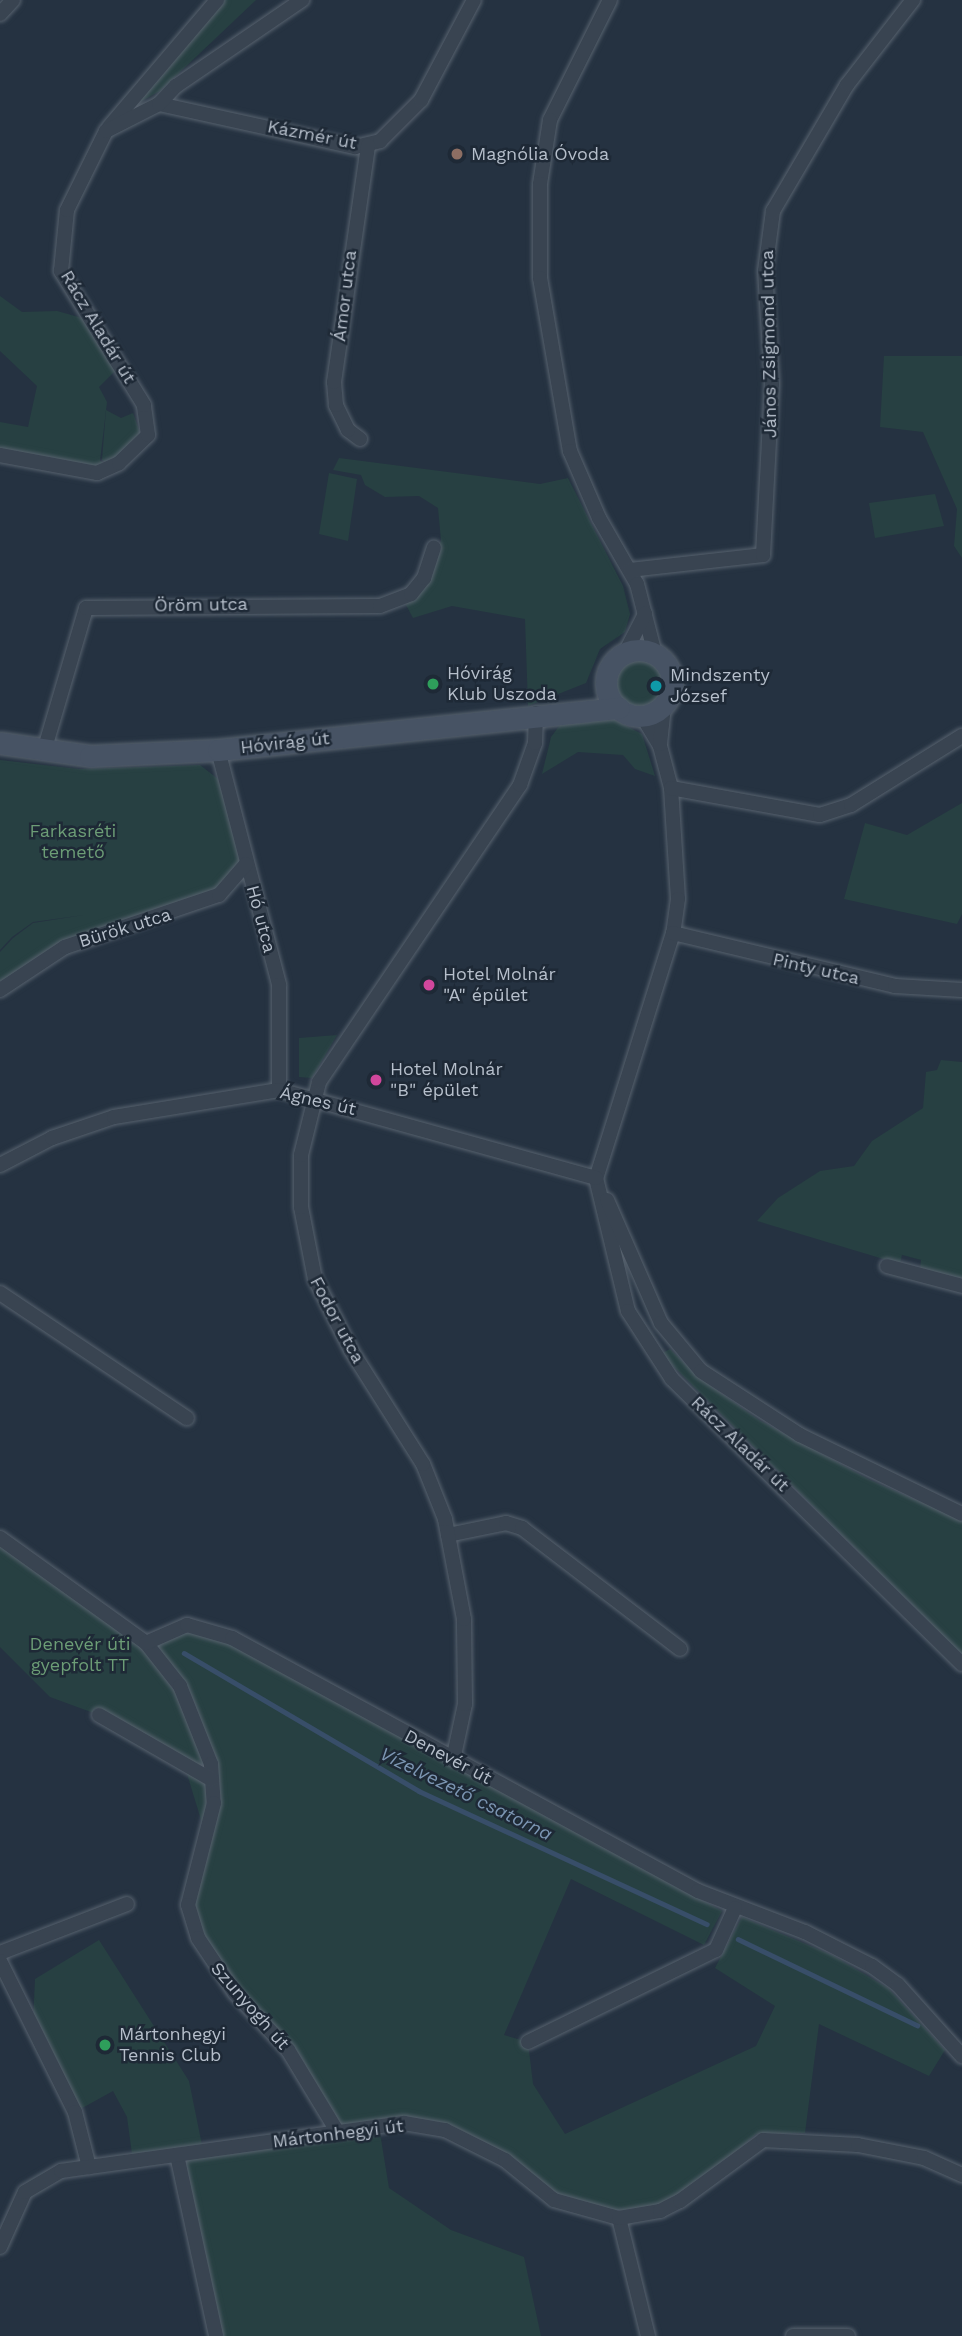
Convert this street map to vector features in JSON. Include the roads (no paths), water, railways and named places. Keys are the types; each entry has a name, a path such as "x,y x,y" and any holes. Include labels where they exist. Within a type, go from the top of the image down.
{"street":[{"path":"0,14 13,0"},
{"path":"106,131 134,92 217,0"},
{"path":"106,131 159,104 176,86 302,0"},
{"name":"Kázmér út","path":"159,104 368,145 394,130 421,100 474,0"},
{"path":"610,0 550,120 540,184 539,251 551,361 570,451 599,519 630,570 655,654 672,676 663,706 660,746"},
{"name":"János Zsigmond utca","path":"630,570 763,555 772,384 765,271 774,211 830,110 913,0"},
{"name":"Rácz Aladár út","path":"0,455 97,473 119,463 148,435 144,405 70,288 59,258 67,210 106,131"},
{"name":"Ámor utca","path":"360,439 348,430 335,405 334,382 368,145"},
{"name":"Öröm utca","path":"44,751 86,608 380,606 411,594 424,578 433,548"},
{"path":"570,710 606,679 626,651 645,614"},
{"path":"626,651 655,654"},
{"path":"596,1178 673,933 678,899 671,788 660,746 642,716 619,708 606,679"},
{"path":"642,716 663,706"},
{"name":"Hóvirág út","path":"0,743 90,757 218,750 536,713 619,708"},
{"name":"Fodor utca","path":"453,1760 465,1704 464,1619 448,1535 423,1464 351,1350 310,1266 300,1185 314,1098 340,1048 520,785 535,743 536,713"},
{"path":"671,788 820,815 851,805 962,736"},
{"name":"Hó utca","path":"218,750 279,985 279,1090"},
{"name":"Bürök utca","path":"0,990 65,947 219,895 246,864"},
{"name":"Pinty utca","path":"673,933 895,986 962,990"},
{"name":"Ágnes út","path":"0,1165 52,1138 114,1117 279,1090 596,1178"},
{"name":"Rácz Aladár út","path":"596,1178 647,1296 676,1345 726,1391 838,1455 962,1514"},
{"name":"Rácz Aladár út","path":"596,1178 628,1311 672,1379 962,1664"},
{"path":"887,1266 962,1286"},
{"path":"0,1293 187,1418"},
{"path":"448,1535 506,1523 522,1528 680,1649"},
{"path":"0,1538 146,1643"},
{"name":"Denevér út","path":"146,1643 187,1625 203,1626 735,1908 805,1932 872,1966 898,1985 962,2056"},
{"name":"Szunyogh út","path":"146,1643 180,1686 200,1730 212,1780 214,1803 188,1905 198,1938 235,1993 288,2050 337,2131"},
{"path":"99,1714 212,1780"},
{"path":"0,1953 127,1904"},
{"path":"528,2042 716,1951 735,1908"},
{"path":"0,1961 75,2112 89,2166"},
{"name":"Mártonhegyi út","path":"0,2247 18,2202 35,2183 89,2166 404,2123 445,2130 505,2160 554,2200 618,2218 660,2211 740,2152 775,2139 858,2145 924,2158 962,2175"},
{"path":"177,2155 216,2336"},
{"path":"618,2218 648,2336"},
{"path":"793,2336 848,2336"}],"waterway":[{"name":"Vízelvezető csatorna","path":"184,1653 419,1791 707,1924"},
{"name":"Vízelvezető csatorna","path":"738,1939 917,2025"}],"place":[{"name":"Magnólia Óvoda","path":"457,154"},
{"name":"Hóvirág Klub Uszoda","path":"433,684"},
{"name":"Mindszenty József","path":"656,686"},
{"name":"Hotel Molnár \"A\" épület","path":"429,985"},
{"name":"Hotel Molnár \"B\" épület","path":"376,1080"},
{"name":"Mártonhegyi Tennis Club","path":"105,2045"}],"park label":[{"name":"Farkasréti temető","path":"73,842"},
{"name":"Denevér úti gyepfolt TT","path":"80,1655"}]}
